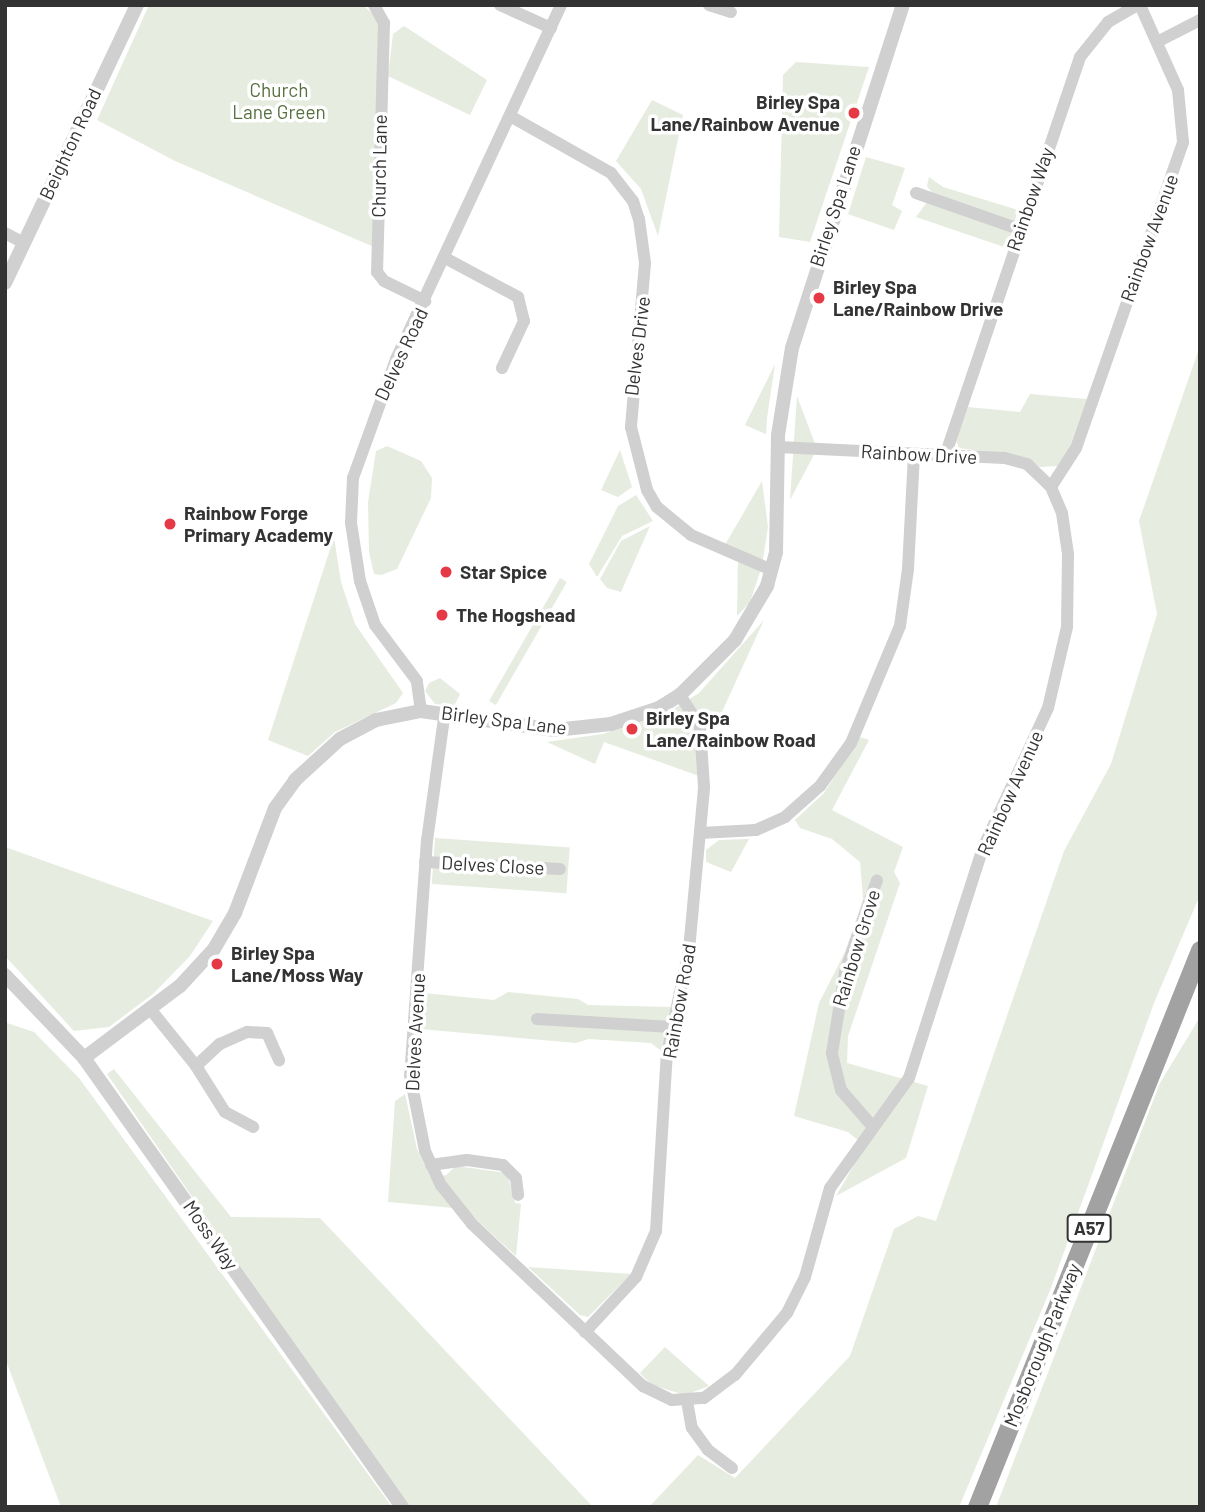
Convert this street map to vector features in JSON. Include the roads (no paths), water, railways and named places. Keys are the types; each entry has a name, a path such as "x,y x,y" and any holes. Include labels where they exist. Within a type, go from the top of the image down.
{"highway":[{"name":"Mosborough Parkway","path":"978,1507 1200,950"}],"street":[{"name":"Beighton Road","path":"5,283 137,5"},
{"name":"Church Lane","path":"374,5 384,23 377,272 390,285 425,301"},
{"path":"500,5 551,28"},
{"name":"Delves Road","path":"421,711 417,681 375,625 367,602 353,551 353,478 368,428 561,5"},
{"path":"709,5 731,12"},
{"name":"Birley Spa Lane","path":"85,1058 151,1010 202,964 225,932 275,808 295,780 355,730 398,714 421,711 445,711 521,726 583,729 635,717 681,695 736,640 772,570 777,531 778,447 785,381 801,316 903,5"},
{"name":"Rainbow Avenue","path":"687,1401 714,1393 735,1375 787,1313 804,1278 830,1188 899,1094 920,1050 983,848 1039,732 1056,681 1067,627 1068,554 1062,513 1051,487 1076,448 1183,142 1178,90 1139,5"},
{"name":"Rainbow Way","path":"945,456 1018,229 1080,57 1108,22 1139,5"},
{"path":"1157,42 1200,20"},
{"name":"Delves Drive","path":"510,116 611,173 633,201 639,219 645,263 631,427 647,490 664,514 691,534 772,570"},
{"path":"916,193 1018,229"},
{"path":"5,233 24,243"},
{"path":"445,258 519,297 524,321 502,368"},
{"name":"Rainbow Drive","path":"778,447 1016,460 1034,469 1051,487"},
{"path":"701,833 756,830 785,817 820,786 851,743 900,626 908,569 914,456"},
{"name":"Rainbow Road","path":"585,1332 636,1277 652,1246 672,1027 689,950 701,833 704,747 700,726 681,695"},
{"name":"Delves Avenue","path":"445,711 436,754 425,862 410,1075 415,1115 430,1165 472,1224 585,1332"},
{"name":"Delves Close","path":"425,862 560,869"},
{"name":"Rainbow Grove","path":"873,1127 841,1090 832,1053 845,972 877,880"},
{"name":"Moss Way","path":"7,982 85,1058 402,1507"},
{"path":"151,1010 196,1066 225,1112 253,1127"},
{"path":"537,1019 672,1027"},
{"path":"196,1066 220,1044 247,1032 267,1033 279,1060"},
{"path":"430,1165 467,1160 503,1165 516,1178 518,1195"},
{"path":"585,1332 643,1386 672,1400 687,1401 692,1429 708,1450 732,1468"}],"place":[{"name":"Birley Spa Lane/Rainbow Avenue","path":"854,113"},
{"name":"Birley Spa Lane/Rainbow Drive","path":"819,298"},
{"name":"Rainbow Forge Primary Academy","path":"170,524"},
{"name":"Star Spice","path":"446,572"},
{"name":"The Hogshead","path":"442,615"},
{"name":"Birley Spa Lane/Rainbow Road","path":"632,729"},
{"name":"Birley Spa Lane/Moss Way","path":"217,964"}],"park label":[{"name":"Church Lane Green","path":"279,101"}]}
